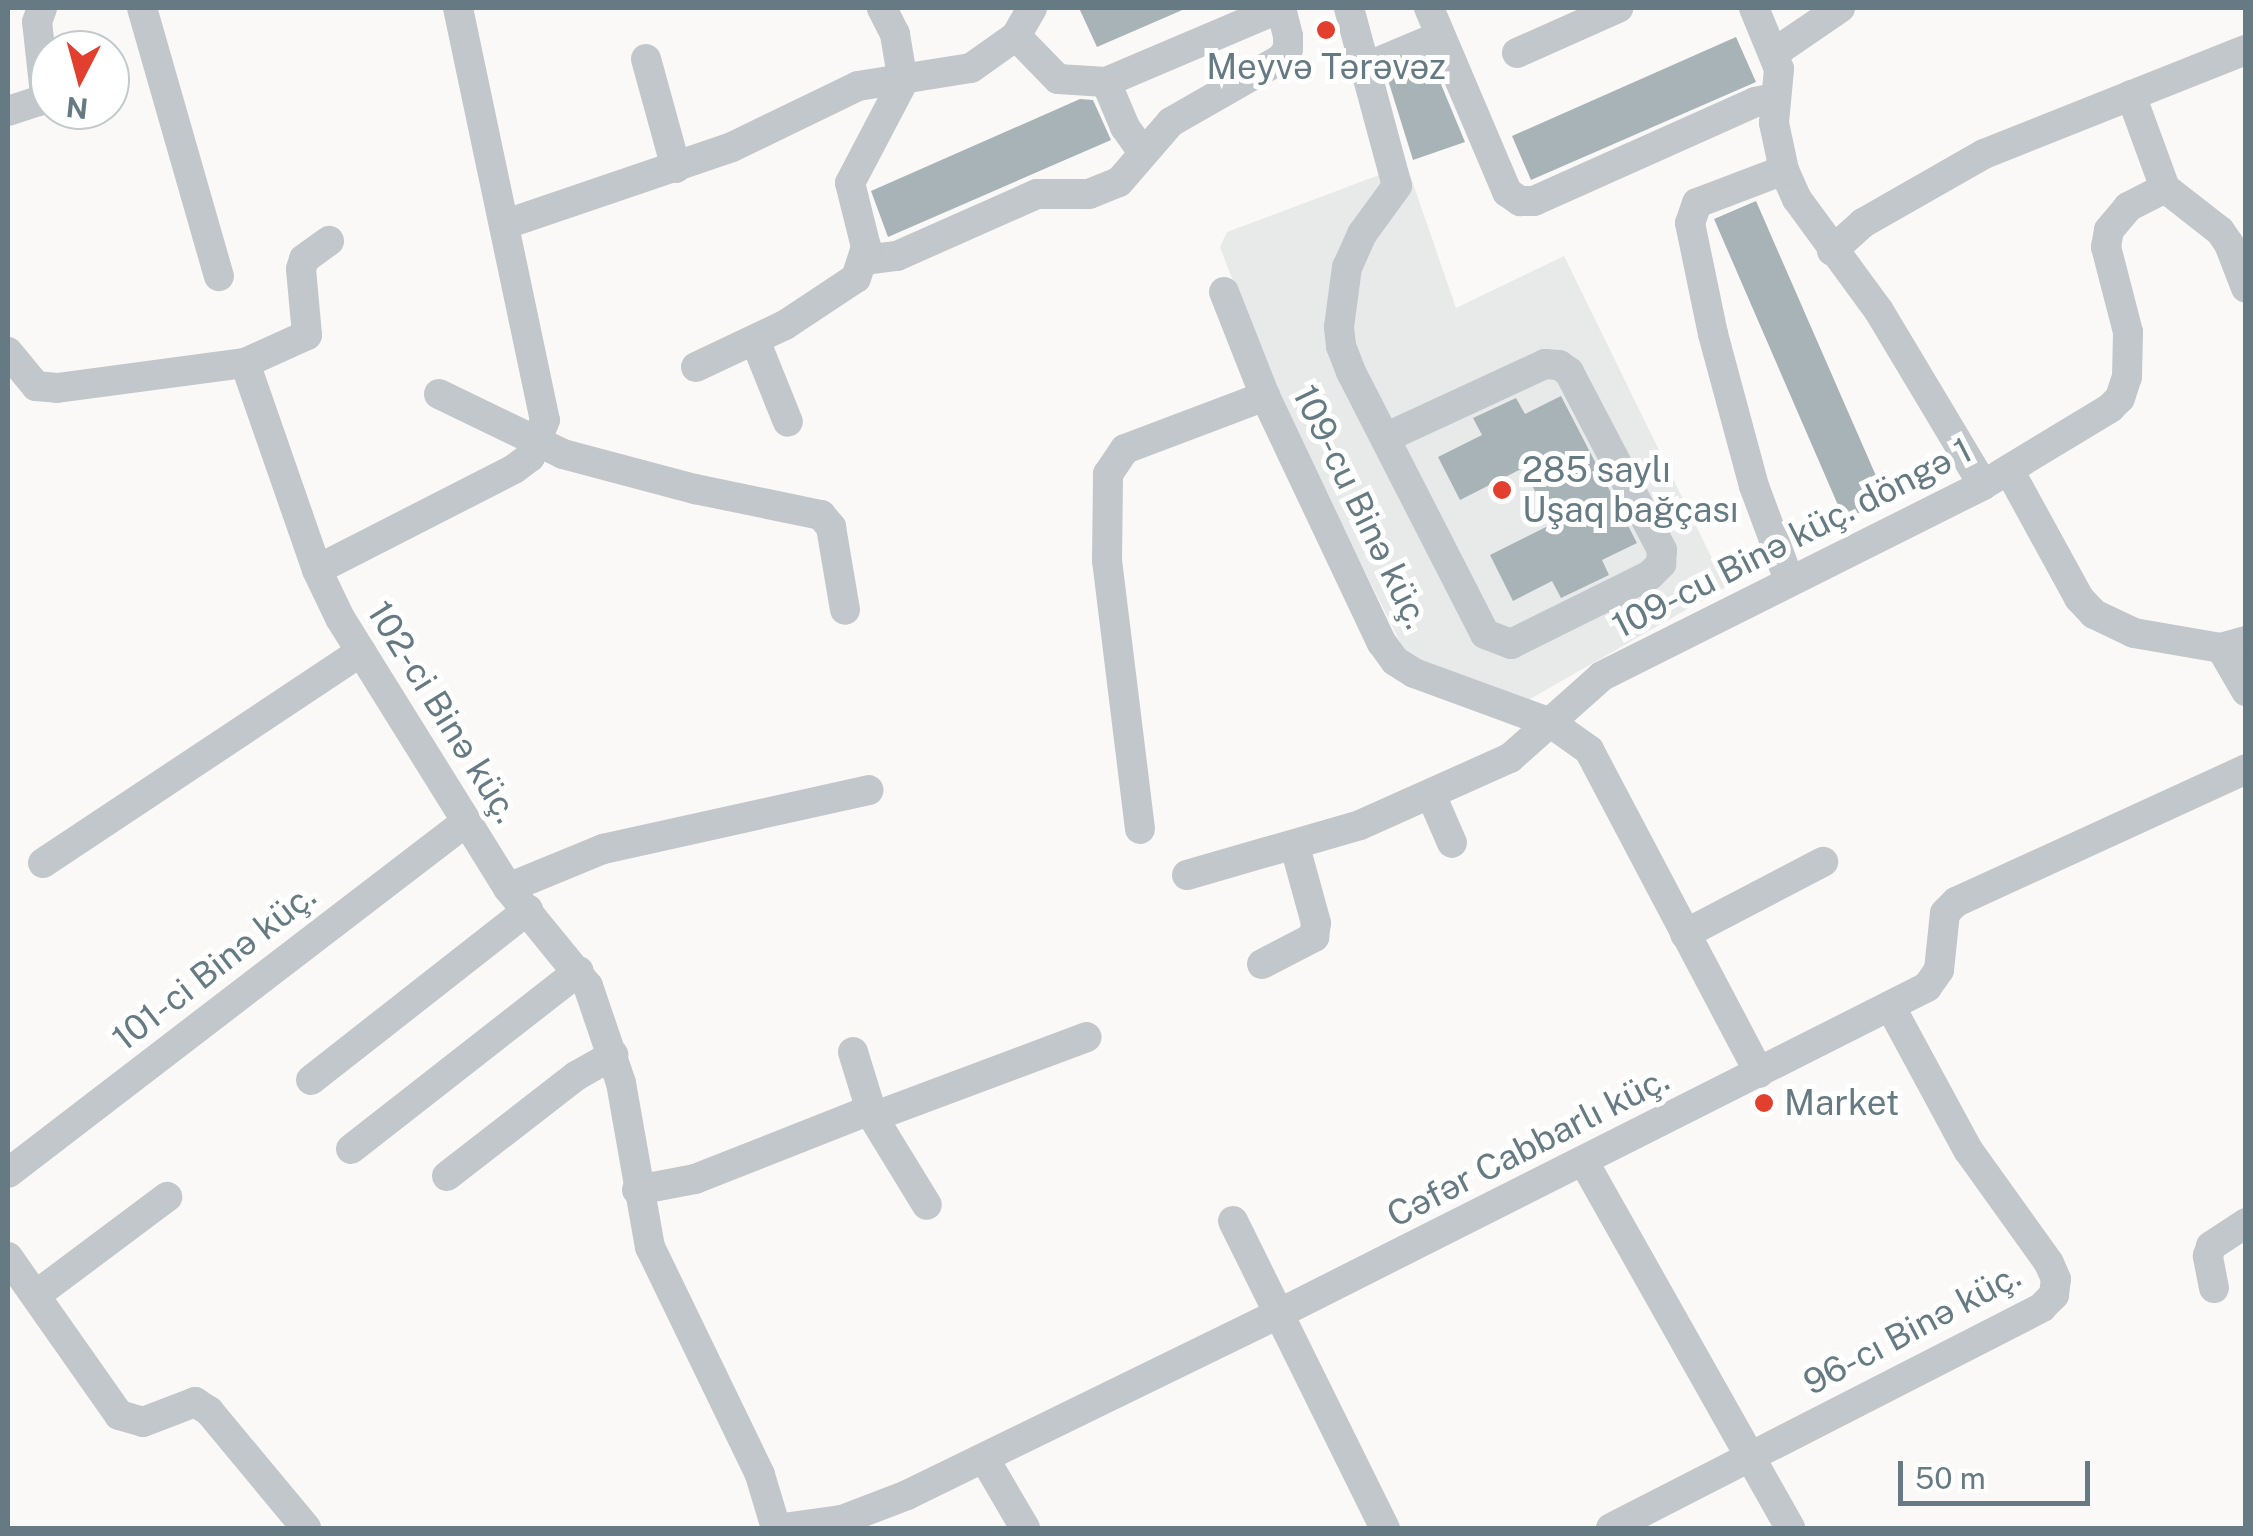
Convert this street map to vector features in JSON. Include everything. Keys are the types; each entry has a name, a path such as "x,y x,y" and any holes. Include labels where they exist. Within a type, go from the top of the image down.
{"street":[{"path":"8,111 40,101 46,94 37,22 42,8"},
{"path":"142,8 218,276"},
{"path":"318,570 514,469 538,444 544,420 458,8"},
{"path":"696,368 756,340 840,292 856,278 866,247 850,183 902,82 899,48 882,8"},
{"path":"506,224 732,147 834,94 858,86 971,68 1016,36 1032,8"},
{"path":"864,260 897,256 1037,194 1089,194 1105,188 1132,171 1171,122 1281,59 1288,49 1281,8 1106,82 1058,79 1016,36"},
{"path":"1349,8 1395,170 1392,196 1362,234 1347,267 1339,327 1351,372 1485,634 1495,642 1511,644 1650,576 1662,564 1662,550 1569,372 1559,365 1544,364 1386,438"},
{"path":"1517,53 1618,8"},
{"path":"1754,8 1779,69 1774,123 1784,170 1797,199 1880,311 2078,598 2094,614 2134,633 2234,645 2246,690"},
{"path":"1774,53 1840,8"},
{"path":"1366,67 1435,22 1507,192 1520,201 1534,201 1755,102 1774,98"},
{"path":"1832,251 1863,223 1953,170 2246,50"},
{"path":"646,59 676,168"},
{"path":"1106,82 1125,127 1143,153"},
{"path":"2131,95 2165,188 2220,231 2230,244 2246,288"},
{"path":"1784,170 1698,203 1690,223 1754,486 1790,580"},
{"name":"109-cu Binə küç. döngə 1","path":"1187,875 1294,847 1432,796 1510,758 1602,676 1996,478 2120,398 2127,377 2128,332 2106,247 2109,230 2128,207 2165,188"},
{"path":"8,352 36,386 57,388 245,363 308,335 300,269 304,259 329,240"},
{"name":"109-cu Binə küç.","path":"1224,292 1265,396 1382,643 1395,661 1414,673 1551,723 1589,750 1759,1073"},
{"path":"756,340 788,422"},
{"name":"102-ci Binə küç.","path":"245,363 318,570 361,652 518,899 579,971 600,1012 613,1055 650,1247 760,1475 780,1528"},
{"path":"438,394 538,444 695,489 821,515 831,527 845,610"},
{"path":"1140,829 1107,560 1108,474 1125,448 1265,396"},
{"path":"43,863 361,652"},
{"name":"Cəfər Cabbarlı küç.","path":"780,1528 825,1526 866,1514 1276,1315 1890,1006 1935,979 1940,926 1956,902 2246,769"},
{"path":"311,1080 518,899 603,849 870,790"},
{"path":"1432,796 1452,843"},
{"name":"101-ci Binə küç.","path":"8,1173 467,821"},
{"path":"1262,964 1314,937 1316,923 1294,847"},
{"path":"1684,934 1824,862"},
{"path":"350,1149 579,971"},
{"name":"96-cı Binə küç.","path":"1611,1528 2042,1307 2054,1295 2056,1279 2049,1263 1968,1150 1890,1006"},
{"path":"873,1117 1087,1037"},
{"path":"853,1052 873,1117"},
{"path":"447,1176 576,1076 613,1055"},
{"path":"637,1190 696,1179 868,1111 927,1205"},
{"path":"1584,1162 1790,1528"},
{"path":"36,1295 167,1197"},
{"path":"1232,1221 1385,1528"},
{"path":"2214,1288 2208,1256 2211,1246 2246,1223"},
{"path":"8,1256 119,1415 143,1422 194,1402 209,1411 306,1528"},
{"path":"984,1458 1025,1528"}],"shaded area":[{"name":"285 saylı Uşaq bağçası","path":"1395,169 1408,169 1456,308 1564,256 1726,587 1523,703 1406,654 1276,393 1220,247 1227,232"}],"building":[{"path":"1079,8 1187,8 1097,47"},
{"path":"1736,37 1756,82 1531,180 1512,136"},
{"path":"1433,65 1465,142 1413,160 1388,80"},
{"path":"1080,99 1093,100 1111,140 888,237 871,191"},
{"path":"1756,201 1887,501 1844,519 1714,219"},
{"path":"1561,396 1637,543 1602,560 1609,575 1561,598 1552,581 1513,601 1490,555 1552,524 1523,468 1460,500 1438,457 1482,435 1473,418 1516,398 1525,414"}],"place":[{"name":"Meyvə Tərəvəz","path":"1326,30"},
{"name":"285 saylı Uşaq bağçası","path":"1502,490"},
{"name":"Market","path":"1764,1103"}]}
